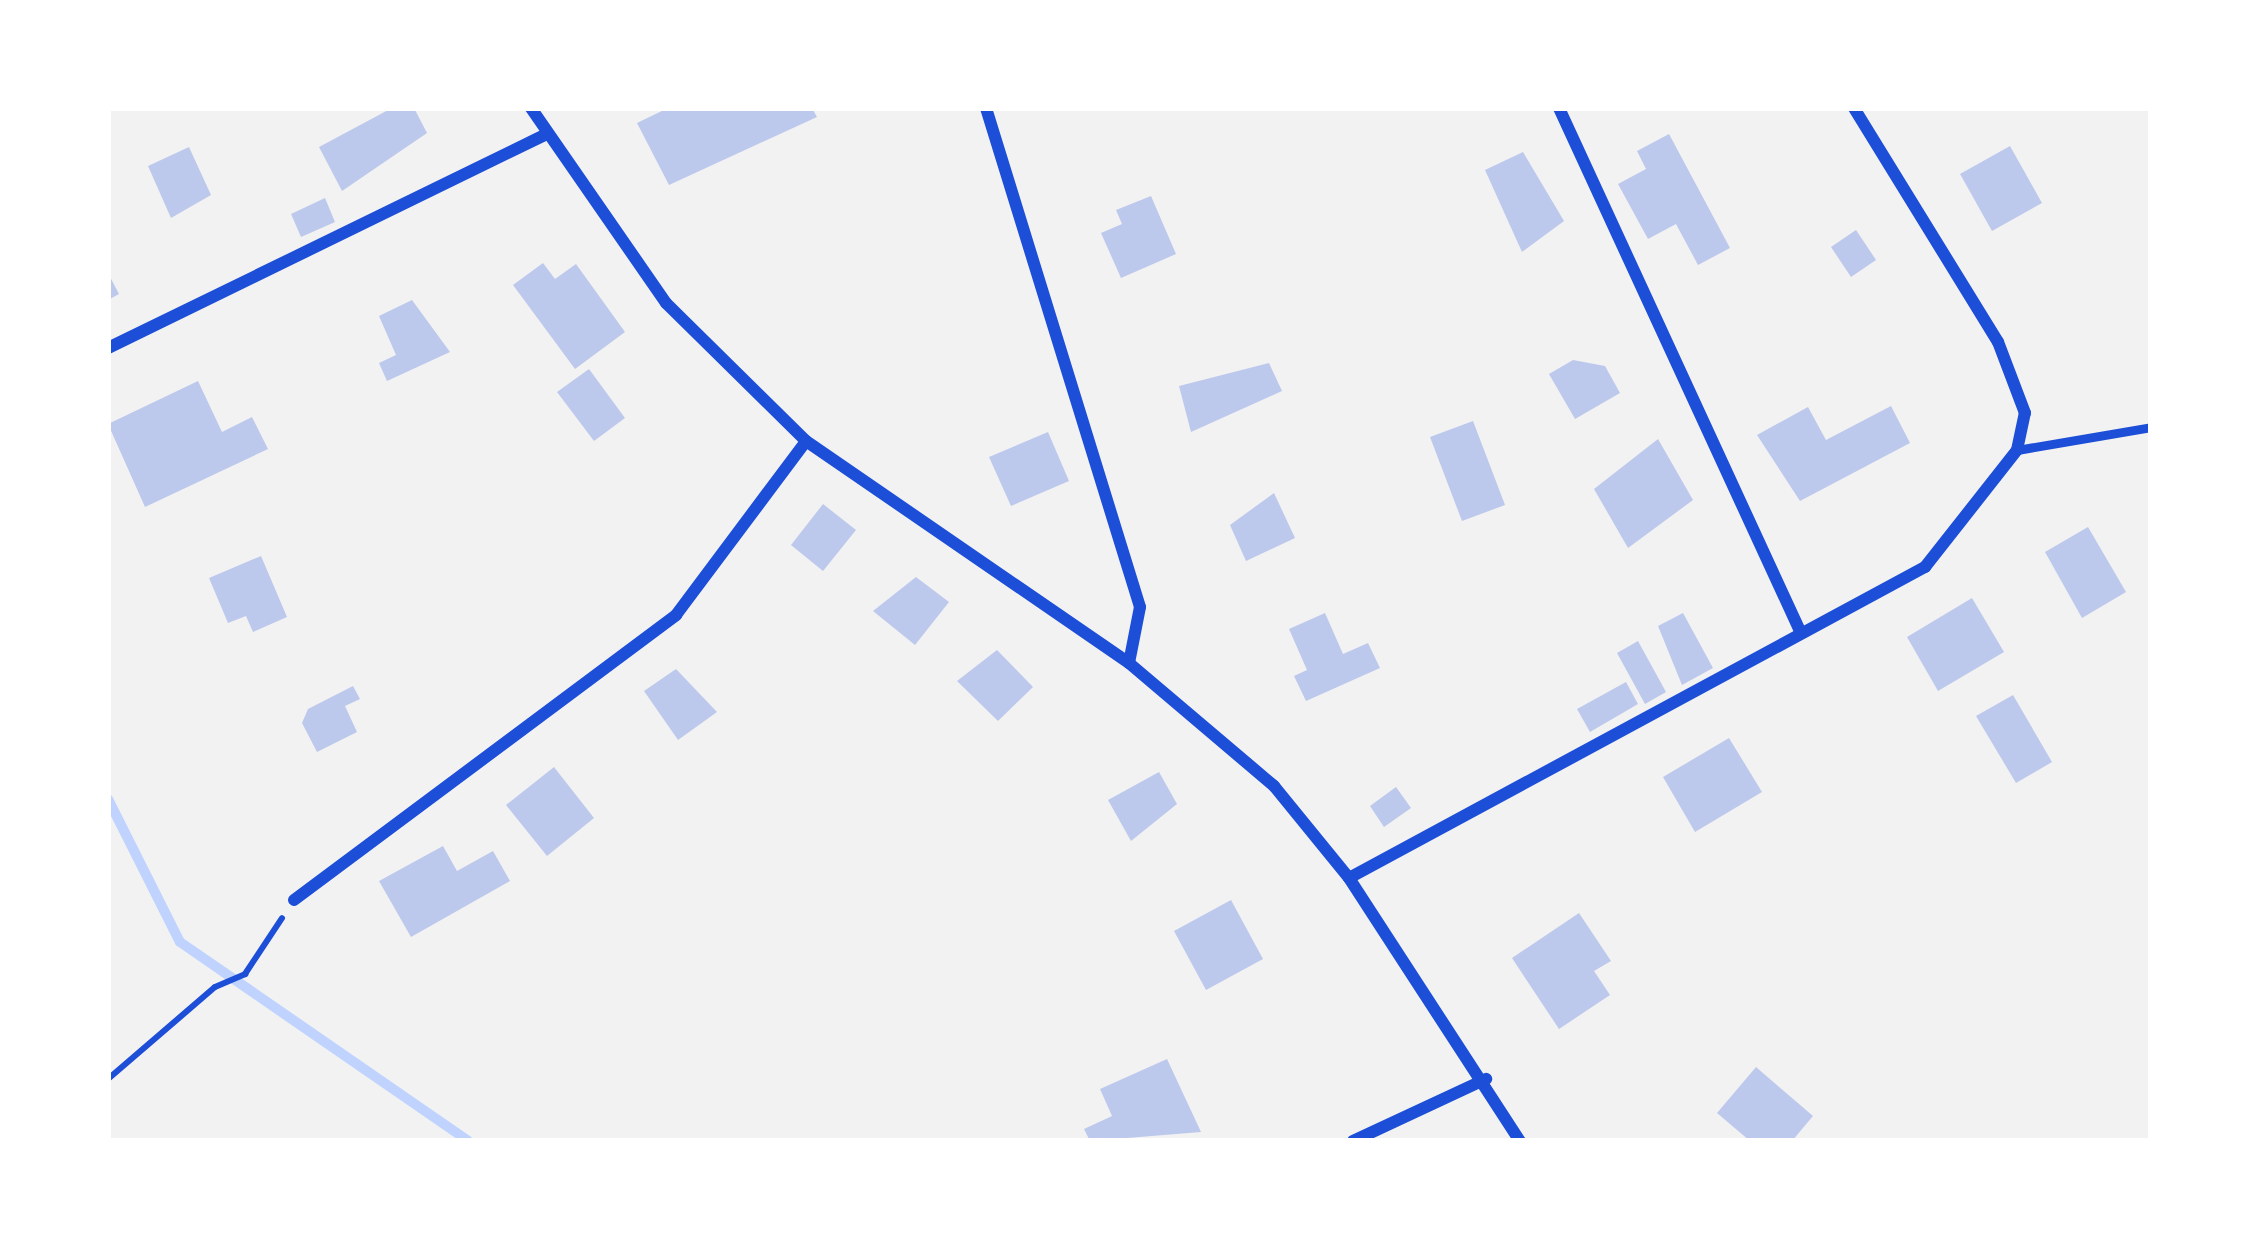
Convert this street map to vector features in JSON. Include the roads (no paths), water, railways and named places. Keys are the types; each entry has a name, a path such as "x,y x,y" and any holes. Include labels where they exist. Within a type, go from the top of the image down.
{"street":[{"path":"531,108 666,303 806,441 1129,663 1274,785 1349,878 1486,1079 1520,1141"},
{"path":"986,108 1140,607 1129,663"},
{"path":"1559,108 1800,631"},
{"path":"1349,878 1925,566 2017,450 2025,413 1998,341 1854,108"},
{"path":"108,348 546,134"},
{"path":"295,901 676,615 806,441"},
{"path":"1353,1141 1486,1079"}],"lane":[{"path":"2017,450 2151,427"}],"waterway":[{"path":"108,799 180,942 468,1141"}]}
